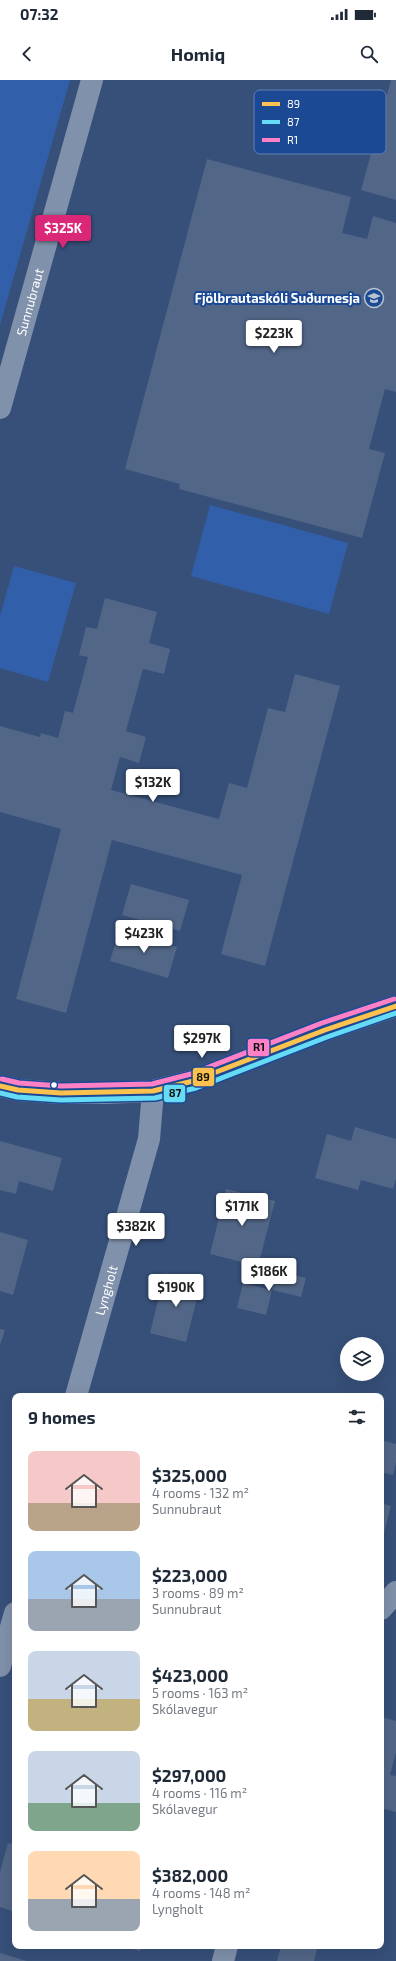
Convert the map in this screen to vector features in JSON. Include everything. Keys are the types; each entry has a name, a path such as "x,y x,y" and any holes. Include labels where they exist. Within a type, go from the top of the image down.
{"street":[{"name":"Sunnubraut","path":"0,408 92,80"},
{"path":"0,1086 18,1090 61,1093 104,1094 153,1091 193,1081 325,1030 396,1006"},
{"name":"Lyngholt","path":"77,1393 149,1139 153,1091"},
{"path":"384,1606 396,1592"},
{"path":"0,1666 12,1624"},
{"path":"223,1961 226,1949"}],"shaded area":[{"path":"0,80 70,80 0,325"},
{"path":"210,505 348,543 329,614 191,576"},
{"path":"14,566 76,583 48,682 0,668 0,616"}],"building":[{"path":"391,80 396,80 396,200 361,190 371,154 386,154 386,98"},
{"path":"207,159 351,197 342,233 367,239 373,216 396,223 396,392 385,389 369,449 385,453 362,538 179,489 180,484 125,469"},
{"path":"105,598 157,612 149,643 170,649 164,674 143,669 126,731 146,737 139,763 120,757 111,790 219,819 229,783 247,788 268,708 285,712 295,674 340,686 265,966 221,954 242,875 112,840 66,1013 16,999 61,829 0,812 0,726 40,737 41,733 58,738 65,711 73,713 88,657 79,655 86,627 97,629"},
{"path":"131,884 189,900 180,931 122,915"},
{"path":"119,931 177,947 168,978 110,961"},
{"path":"355,1127 396,1139 396,1179 393,1189 361,1180 358,1190 315,1178 327,1134 351,1141"},
{"path":"0,1141 62,1158 53,1191 19,1181 16,1194 0,1190"},
{"path":"226,1189 275,1201 258,1266 210,1254"},
{"path":"0,1232 28,1240 13,1295 0,1291"},
{"path":"276,1271 306,1278 301,1297 272,1290"},
{"path":"165,1273 201,1282 186,1342 150,1333"},
{"path":"243,1283 272,1290 266,1315 237,1308"},
{"path":"0,1329 5,1330 0,1345"},
{"path":"384,1441 396,1444 396,1462 393,1475 384,1473"},
{"path":"384,1504 391,1506 384,1533"},
{"path":"384,1718 396,1721 396,1752 390,1775 396,1776 396,1812 384,1809"},
{"path":"8,1843 12,1844 12,1911 0,1907 0,1872"},
{"path":"280,1949 317,1949 314,1961 277,1961"},
{"path":"0,1953 27,1961 0,1961"}],"transit line":[{"name":"R1","path":"2,1079 19,1083 61,1086 152,1084 191,1074 322,1023 394,999"},
{"name":"89","path":"0,1086 18,1090 61,1093 153,1091 193,1081 325,1030 396,1006"},
{"name":"87","path":"0,1093 17,1097 61,1100 155,1098 196,1088 327,1037 396,1013"}],"place":[{"name":"Fjölbrautaskóli Suðurnesja","path":"374,298"}]}
